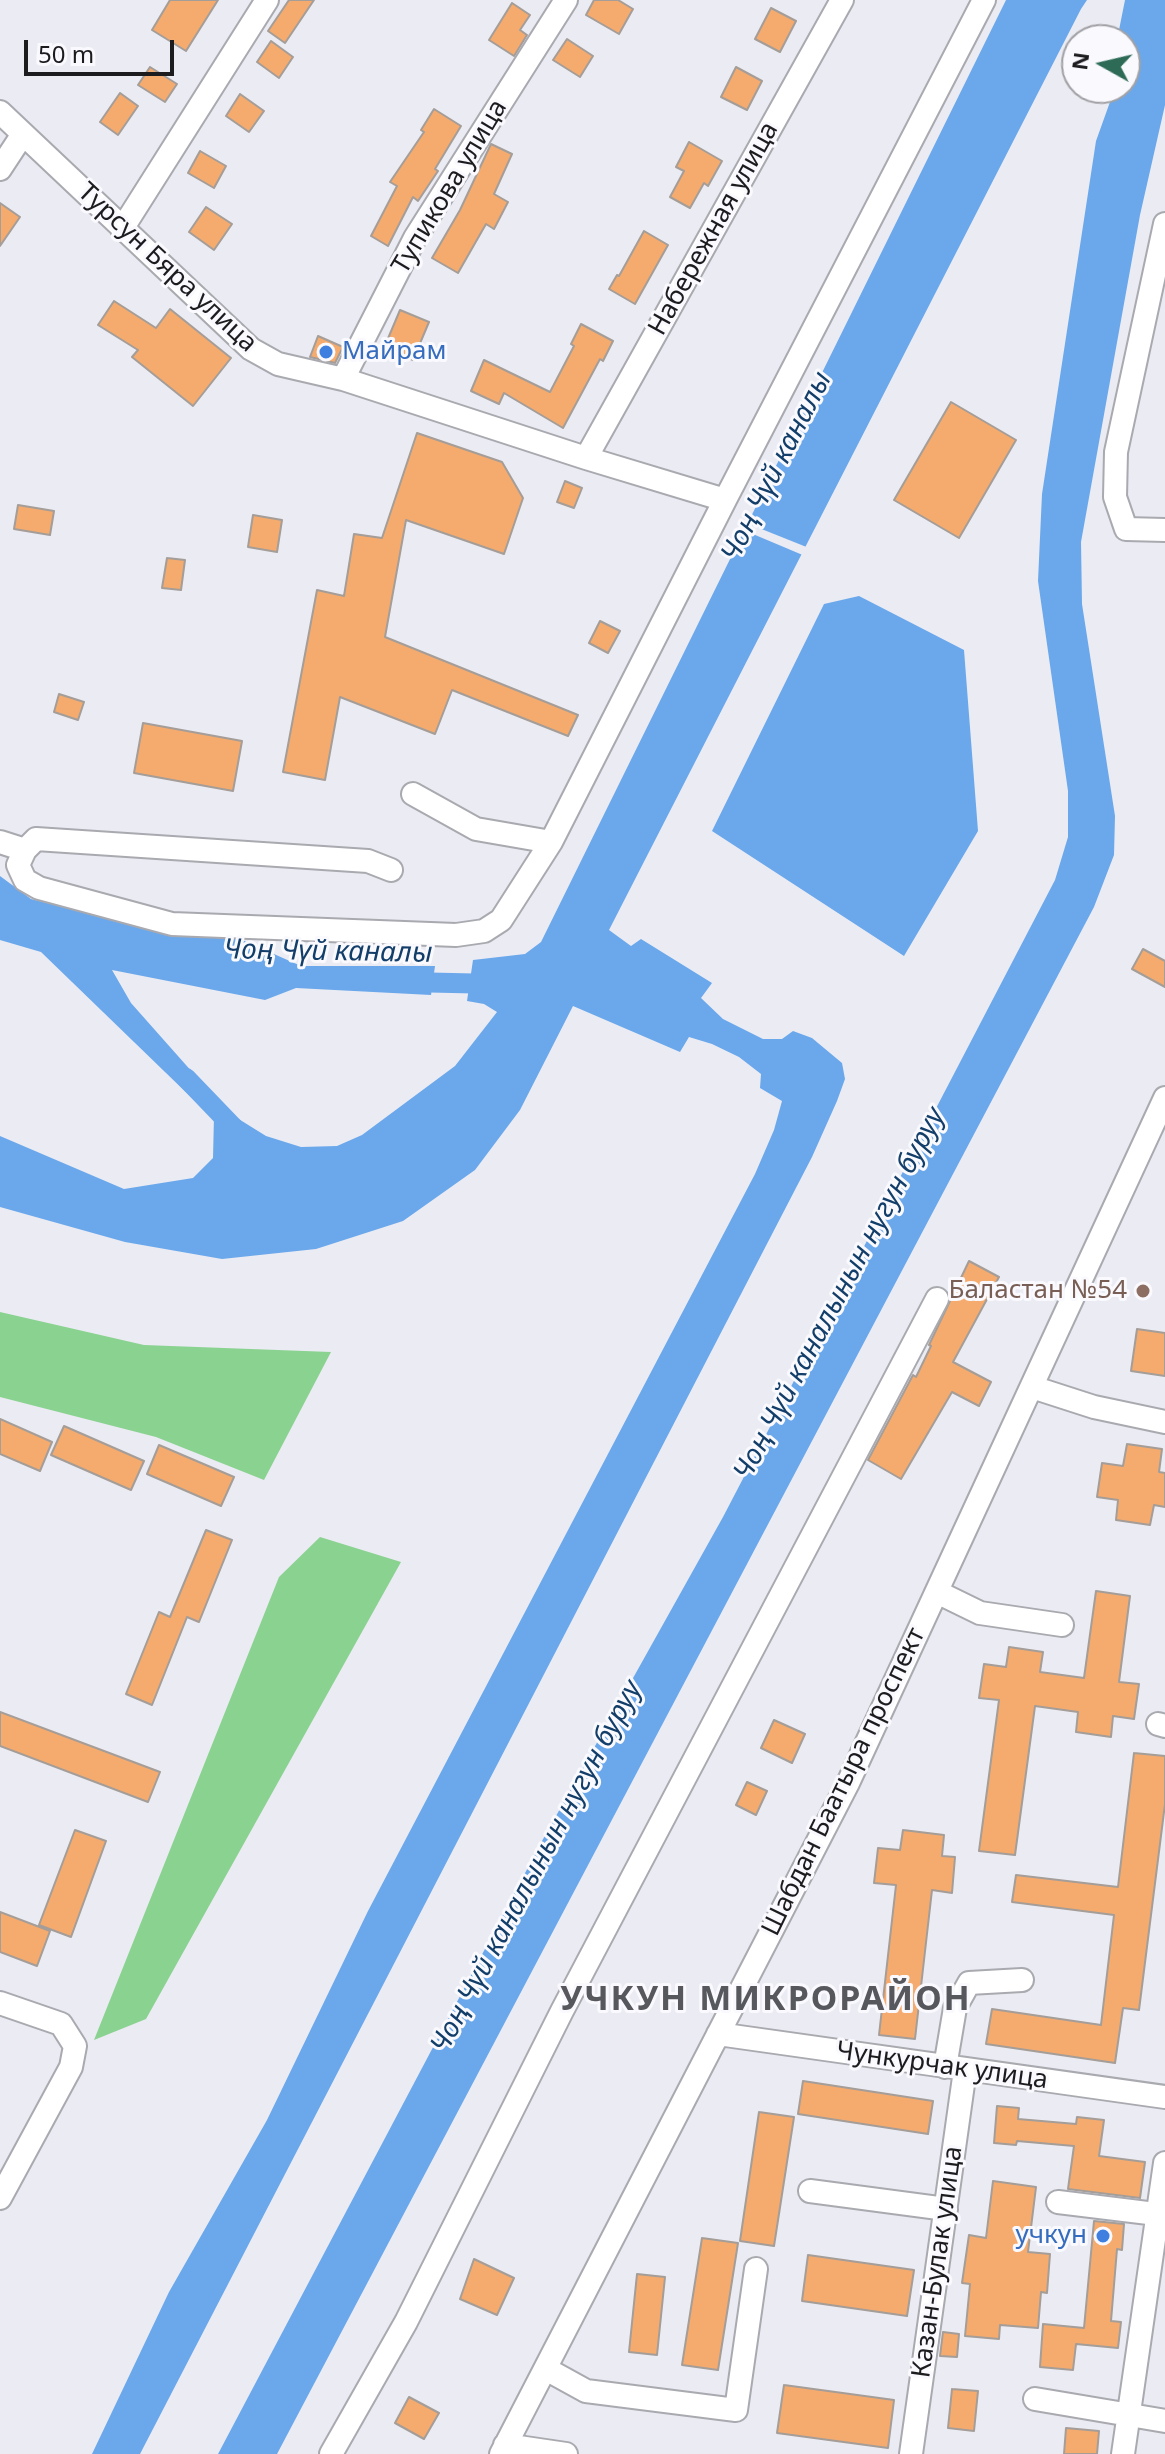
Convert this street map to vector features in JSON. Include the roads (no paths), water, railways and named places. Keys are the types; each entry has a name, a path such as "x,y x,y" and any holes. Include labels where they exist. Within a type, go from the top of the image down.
{"street":[{"path":"122,229 267,0"},
{"name":"Тупикова улица","path":"343,379 415,238 566,0"},
{"name":"Набережная улица","path":"586,458 842,0"},
{"path":"391,870 368,861 36,839 25,850 18,865 25,880 39,888 172,924 456,935 484,931 501,920 551,842 984,0"},
{"name":"Турсун Бяра улица","path":"0,112 251,349 278,364 343,379 725,500"},
{"path":"0,169 23,134"},
{"path":"1165,224 1116,452 1115,497 1126,529 1165,530"},
{"path":"413,794 476,829 551,842"},
{"path":"0,842 25,850"},
{"name":"Шабдан Баатыра проспект","path":"503,2450 848,1783 1165,1098"},
{"path":"331,2454 406,2322 562,2011 937,1299"},
{"path":"1032,1387 1094,1407 1165,1422"},
{"path":"937,1592 980,1613 1062,1625"},
{"name":"Казан-Булак улица","path":"911,2454 946,2209 955,2068 955,2008 969,1983 1022,1980"},
{"path":"0,2003 61,2024 75,2046 71,2067 0,2198"},
{"name":"Чункурчак улица","path":"718,2034 1165,2097"},
{"path":"1123,2454 1161,2214 1165,2163"},
{"path":"810,2191 946,2209"},
{"path":"1058,2202 1161,2214"},
{"path":"546,2369 586,2391 736,2410 756,2269"},
{"path":"1035,2399 1165,2421"},
{"path":"503,2450 566,2454"}],"water":[{"path":"1006,0 1087,0 1073,24 1061,24 1061,48 609,930 631,946 641,939 712,983 701,998 723,1019 763,1039 782,1039 793,1031 812,1038 842,1063 845,1079 837,1101 812,1157 140,2454 92,2454 169,2292 267,2120 368,1911 755,1174 774,1130 782,1101 760,1088 761,1074 739,1057 712,1044 689,1037 680,1052 573,1006 520,1110 475,1170 403,1221 316,1249 222,1259 125,1242 0,1207 0,1136 124,1189 193,1178 213,1158 214,1116 221,1108 266,1136 301,1147 337,1146 362,1135 455,1066 497,1012 484,1004 467,1001 473,960 525,954 541,942"},
{"name":"Чоң Чүй каналынын нугун буруу","path":"1125,0 1165,0 1165,105 1140,215 1081,542 1082,604 1115,816 1114,855 1094,907 277,2454 218,2454 542,1841 723,1517 1055,880 1068,837 1068,791 1038,581 1042,494 1096,141 1109,104 1141,104 1141,24 1120,24"},
{"path":"859,596 964,650 978,831 904,956 712,831 824,604"},
{"path":"0,876 31,899 164,931 240,939 301,966 435,966 431,995 296,988 265,1000 112,970 131,1003 209,1091 196,1102 41,952 0,940"}],"waterway":[{"name":"Чоң Чүй каналы","path":"408,982 496,984"},
{"path":"186,1078 236,1130"}],"place":[{"name":"Майрам","path":"326,352"},
{"name":"Баластан №54","path":"1143,1291"},
{"name":"учкун","path":"1103,2236"}],"district":[{"name":"УЧКУН МИКРОРАЙОН","path":"766,2000"}]}
